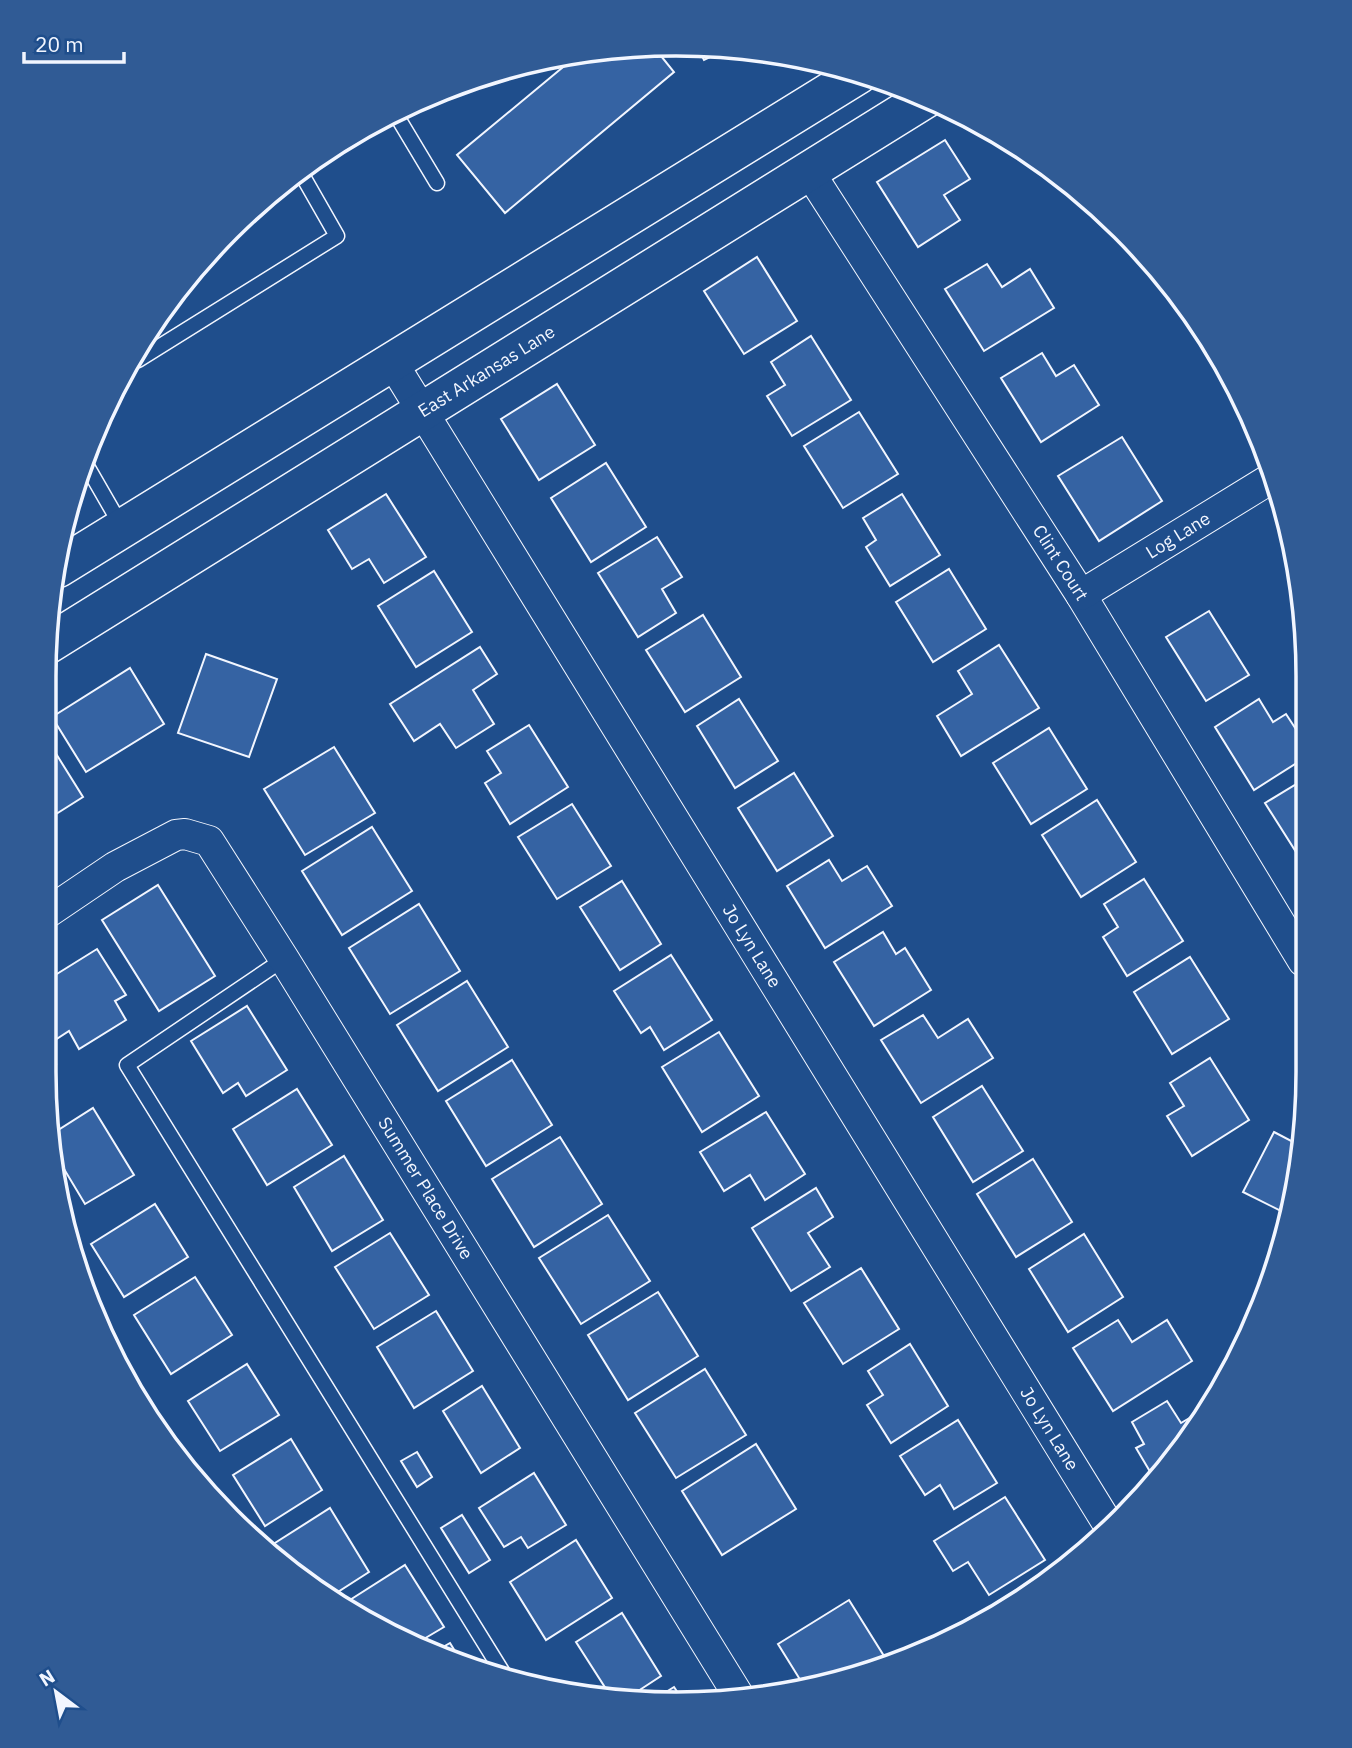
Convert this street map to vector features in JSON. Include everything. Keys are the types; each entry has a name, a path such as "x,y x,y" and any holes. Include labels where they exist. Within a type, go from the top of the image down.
{"main road":[{"path":"67,563 848,81"},
{"name":"East Arkansas Lane","path":"57,639 916,104"}],"street":[{"name":"Clint Court","path":"808,170 1081,595 1296,949"},
{"name":"Jo Lyn Lane","path":"392,362 1105,1519"},
{"name":"Log Lane","path":"1081,595 1264,482"},
{"name":"Summer Place Drive","path":"56,907 115,867 176,835 186,834 209,841 735,1689"}],"lane":[{"path":"400,121 438,184"},
{"path":"146,355 337,236 305,180"},
{"path":"91,472 123,528"},
{"path":"284,959 127,1065 498,1666"}],"building":[{"path":"661,56 674,72 505,213 457,155 564,66 595,61"},
{"path":"945,140 970,179 944,195 960,220 918,247 877,182"},
{"path":"757,257 797,321 744,354 704,291"},
{"path":"987,264 1002,287 1030,269 1054,308 984,351 945,289"},
{"path":"811,336 851,400 792,436 767,396 785,385 771,362"},
{"path":"1042,353 1056,376 1074,365 1099,405 1041,442 1001,378"},
{"path":"557,384 595,445 539,480 501,419"},
{"path":"859,412 898,474 843,508 804,446"},
{"path":"1122,437 1162,501 1099,541 1058,476"},
{"path":"606,463 646,527 591,562 551,498"},
{"path":"386,494 426,557 384,583 369,559 352,569 328,530"},
{"path":"902,494 940,555 890,586 866,547 876,540 863,518"},
{"path":"657,537 682,577 662,589 676,613 638,637 598,573"},
{"path":"949,569 986,629 933,662 896,602"},
{"path":"434,571 472,632 416,667 378,606"},
{"path":"1209,611 1249,675 1206,701 1166,637"},
{"path":"703,615 741,677 685,712 646,650"},
{"path":"999,645 1039,708 961,756 937,716 972,694 958,671"},
{"path":"480,647 497,674 473,690 494,724 456,748 440,724 414,741 390,704"},
{"path":"206,654 277,679 249,757 178,733"},
{"path":"130,668 164,724 86,772 56,723 56,714"},
{"path":"739,699 778,761 735,788 697,726"},
{"path":"1259,699 1273,722 1286,714 1296,729 1296,763 1254,790 1215,727"},
{"path":"529,725 568,787 510,824 485,783 501,773 487,751"},
{"path":"1049,728 1087,789 1031,824 993,763"},
{"path":"334,747 375,813 305,855 264,789"},
{"path":"56,754 83,797 56,814"},
{"path":"794,773 833,836 777,871 738,808"},
{"path":"1296,784 1296,852 1265,803"},
{"path":"1097,800 1136,862 1081,897 1042,835"},
{"path":"572,804 611,866 557,899 518,837"},
{"path":"372,827 412,891 342,935 302,871"},
{"path":"829,860 842,881 867,866 892,906 825,948 787,886"},
{"path":"1144,879 1183,941 1127,976 1103,937 1118,927 1104,904"},
{"path":"622,881 661,944 620,970 580,907"},
{"path":"158,885 215,976 159,1011 102,920"},
{"path":"419,904 460,971 390,1014 349,948"},
{"path":"883,932 896,954 905,948 931,990 874,1026 834,962"},
{"path":"97,949 126,995 115,1001 126,1020 79,1049 69,1031 56,1039 56,975"},
{"path":"671,955 712,1020 664,1050 650,1027 641,1033 614,991"},
{"path":"1190,957 1229,1019 1172,1054 1134,992"},
{"path":"467,981 508,1047 438,1091 397,1025"},
{"path":"247,1006 287,1070 246,1096 238,1083 223,1093 191,1041"},
{"path":"923,1015 938,1038 968,1019 993,1058 921,1103 881,1040"},
{"path":"719,1032 759,1096 702,1132 662,1067"},
{"path":"1210,1058 1249,1120 1192,1156 1167,1116 1184,1106 1170,1083"},
{"path":"512,1060 552,1125 486,1166 446,1101"},
{"path":"982,1086 1023,1151 973,1182 933,1117"},
{"path":"297,1089 332,1145 267,1185 233,1129"},
{"path":"93,1108 134,1175 85,1204 64,1169 59,1130"},
{"path":"766,1112 805,1174 765,1200 750,1175 724,1191 700,1152"},
{"path":"1274,1132 1292,1141 1280,1210 1243,1192"},
{"path":"560,1137 602,1204 534,1247 492,1179"},
{"path":"344,1156 383,1220 332,1251 294,1187"},
{"path":"1033,1159 1072,1222 1016,1257 977,1194"},
{"path":"816,1188 833,1217 808,1233 830,1267 791,1291 752,1228"},
{"path":"155,1204 188,1257 124,1297 91,1244"},
{"path":"608,1215 650,1281 581,1324 539,1258"},
{"path":"390,1233 429,1295 374,1329 335,1267"},
{"path":"1084,1234 1123,1297 1068,1332 1029,1269"},
{"path":"861,1268 899,1329 843,1364 804,1303"},
{"path":"195,1277 232,1335 171,1374 134,1315"},
{"path":"658,1292 698,1356 628,1400 588,1335"},
{"path":"436,1311 473,1371 414,1408 377,1347"},
{"path":"1118,1320 1132,1342 1167,1320 1192,1361 1113,1411 1073,1348"},
{"path":"910,1344 948,1406 891,1443 867,1405 883,1395 868,1371"},
{"path":"247,1364 279,1415 220,1451 188,1401"},
{"path":"705,1369 746,1435 676,1478 635,1413"},
{"path":"482,1386 520,1448 481,1473 443,1411"},
{"path":"1167,1401 1181,1423 1191,1417 1150,1471 1136,1448 1144,1444 1132,1422"},
{"path":"958,1420 997,1483 954,1509 940,1485 925,1495 900,1456"},
{"path":"291,1439 322,1490 265,1526 233,1475"},
{"path":"756,1444 796,1509 722,1555 682,1491"},
{"path":"417,1452 432,1477 417,1487 401,1461"},
{"path":"534,1473 566,1525 528,1548 521,1537 504,1547 479,1508"},
{"path":"1005,1497 1045,1560 989,1595 968,1562 953,1571 934,1541"},
{"path":"330,1508 369,1572 338,1592 274,1544"},
{"path":"462,1515 490,1560 469,1573 441,1528"},
{"path":"576,1540 612,1598 546,1640 510,1582"},
{"path":"405,1565 444,1627 425,1638 351,1600"},
{"path":"849,1600 884,1656 800,1679 778,1644"},
{"path":"622,1613 661,1676 638,1691 605,1688 576,1642"},
{"path":"450,1643 455,1651 444,1647"}]}
